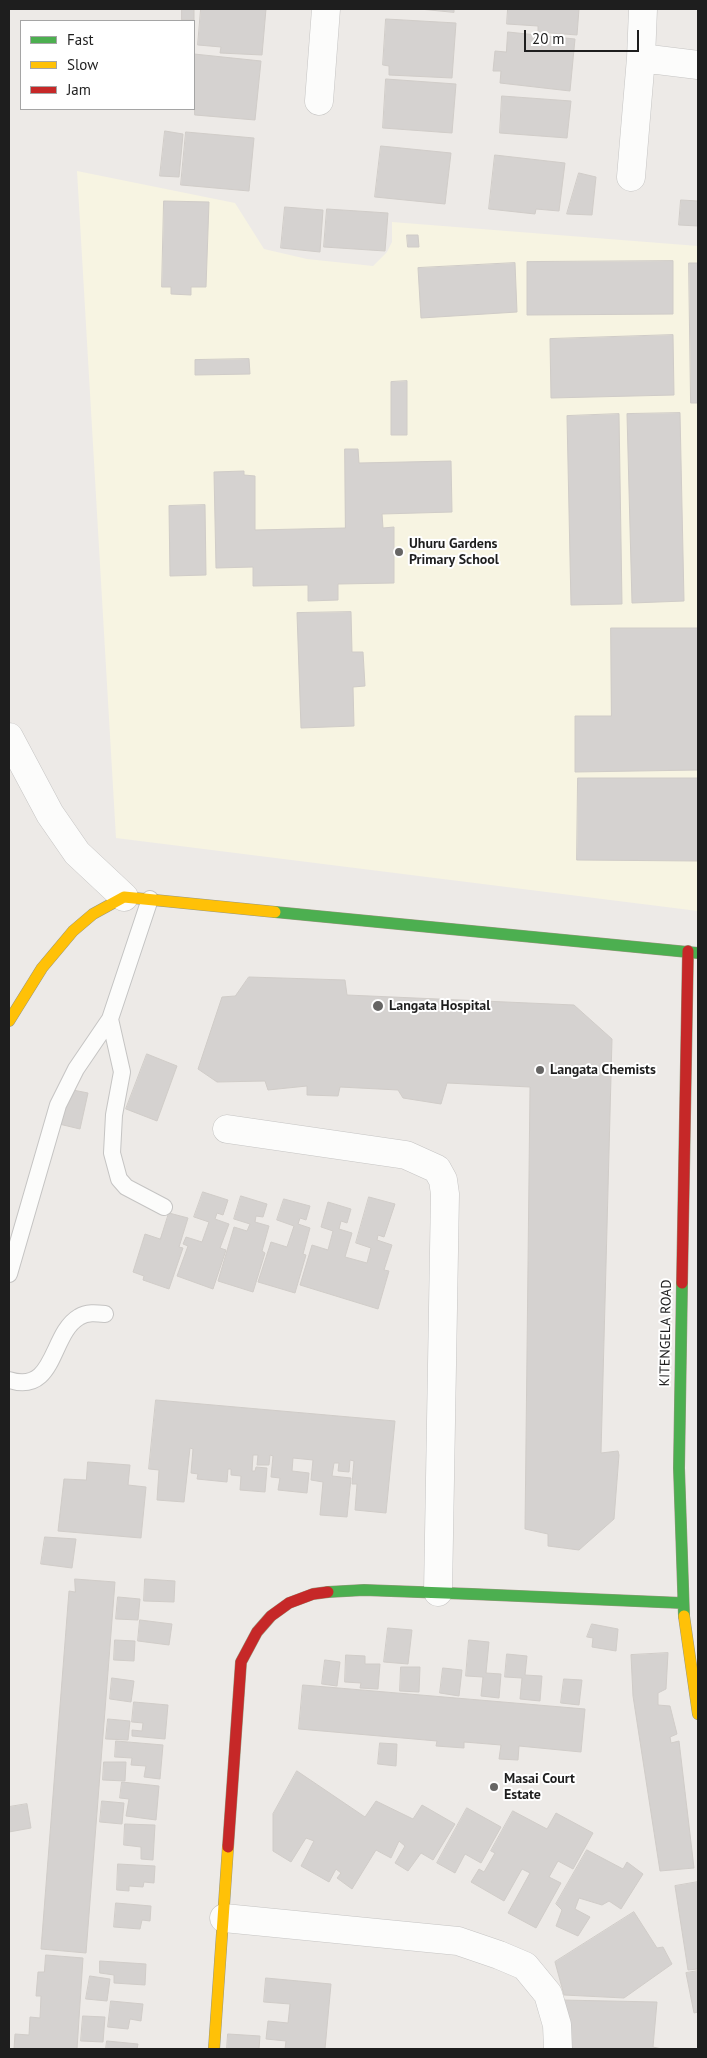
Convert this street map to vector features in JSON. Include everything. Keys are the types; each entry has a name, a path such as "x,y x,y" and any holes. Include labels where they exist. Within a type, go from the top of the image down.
{"street":[{"path":"319,100 326,9"},
{"path":"630,177 641,58 643,9"},
{"path":"641,58 698,65"},
{"path":"9,736 50,814 77,853 137,898"},
{"path":"9,1021 16,1007 51,958 85,920 137,898 693,952"},
{"name":"KITENGELA ROAD","path":"693,952 691,1250 679,1468 682,1603 698,1714"},
{"path":"227,1130 406,1156 437,1169 443,1180 445,1194 438,1592"},
{"path":"214,2049 241,1662 257,1630 273,1613 300,1598 328,1591 438,1592 682,1603"},
{"path":"224,1918 458,1941 499,1955 524,1966 548,1994 557,2025 558,2049"}],"lane":[{"path":"9,1274 58,1105 76,1069 110,1019 137,898"},
{"path":"110,1019 122,1072 114,1115 112,1153 119,1179 126,1187 164,1207"},
{"path":"9,1380 17,1382 39,1377 46,1369 72,1322 88,1313 105,1314"}],"shaded area":[{"name":"Uhuru Gardens Primary School","path":"77,171 235,203 264,249 307,259 373,266 387,252 392,242 392,222 698,246 698,911 116,838"}],"building":[{"path":"182,9 194,9 194,20 182,20"},
{"path":"201,9 266,9 262,55 220,53 221,47 198,45"},
{"path":"420,9 454,9 454,12"},
{"path":"508,9 579,9 577,35 538,32 538,26 507,24"},
{"path":"386,19 456,23 452,78 389,75 389,66 383,65"},
{"path":"508,32 575,39 570,91 500,83 501,71 493,71 495,51 506,52"},
{"path":"195,54 261,61 255,120 195,115"},
{"path":"386,79 456,84 452,133 383,128"},
{"path":"502,96 571,101 567,138 500,133"},
{"path":"165,131 183,134 179,177 160,176"},
{"path":"186,132 254,138 249,191 181,185"},
{"path":"381,146 451,153 445,204 375,197"},
{"path":"495,155 565,163 559,211 536,209 535,214 489,209"},
{"path":"579,173 596,177 592,215 567,214"},
{"path":"681,200 698,201 698,226 679,225"},
{"path":"164,201 209,202 206,287 191,287 191,295 171,294 171,287 162,287"},
{"path":"285,207 323,210 320,252 281,248"},
{"path":"327,209 388,213 385,251 324,247"},
{"path":"407,235 418,235 419,247 408,247"},
{"path":"673,261 673,314 527,315 527,262"},
{"path":"515,263 517,312 421,318 418,268"},
{"path":"689,263 698,263 698,403 691,403"},
{"path":"673,335 674,395 551,398 550,339"},
{"path":"249,359 250,374 195,375 195,360"},
{"path":"407,381 407,435 391,435 391,382"},
{"path":"680,413 684,601 632,603 627,414"},
{"path":"619,414 622,604 571,605 567,416"},
{"path":"345,449 358,449 359,463 451,461 452,512 382,514 383,528 394,527 394,583 338,584 338,600 308,601 308,585 253,586 253,567 216,568 214,472 244,471 244,475 255,476 255,530 345,528"},
{"path":"205,505 206,575 170,576 169,506"},
{"path":"351,612 352,652 363,652 365,686 353,687 354,726 301,728 297,613"},
{"path":"611,628 698,628 698,770 575,772 575,716 611,716"},
{"path":"578,778 698,778 698,861 577,860"},
{"path":"249,977 345,980 347,995 574,1005 612,1039 601,1453 618,1451 619,1455 614,1519 579,1550 548,1546 548,1534 525,1529 530,1087 447,1083 441,1104 403,1098 398,1090 340,1087 338,1096 307,1095 307,1086 268,1090 265,1081 217,1082 198,1069 222,997 235,996"},
{"path":"147,1054 177,1066 157,1121 126,1109"},
{"path":"68,1089 88,1093 80,1129 59,1124"},
{"path":"203,1192 228,1200 223,1215 217,1213 215,1219 229,1224 220,1248 226,1250 213,1289 177,1276 188,1246 183,1244 186,1237 202,1242 209,1222 194,1217"},
{"path":"241,1196 267,1204 263,1217 256,1216 255,1222 269,1226 262,1251 265,1253 253,1292 218,1281 234,1227 247,1231 250,1224 234,1219"},
{"path":"369,1197 395,1204 384,1237 378,1235 377,1240 392,1245 384,1270 389,1271 378,1309 300,1285 312,1245 328,1250 333,1231 321,1227 328,1202 351,1209 347,1223 341,1221 339,1229 352,1233 345,1257 367,1263 371,1248 356,1243"},
{"path":"284,1199 310,1206 306,1220 300,1218 298,1224 310,1228 303,1254 306,1255 295,1293 258,1282 271,1242 287,1247 294,1226 277,1220"},
{"path":"169,1213 188,1218 179,1247 183,1248 169,1289 143,1280 144,1276 133,1272 145,1234 160,1239"},
{"path":"156,1400 395,1421 386,1513 355,1510 357,1484 352,1484 354,1461 350,1460 349,1472 338,1471 339,1463 334,1463 332,1476 351,1478 347,1517 320,1515 323,1482 311,1480 313,1460 293,1458 292,1471 309,1473 307,1493 278,1490 280,1478 271,1477 273,1456 270,1455 269,1465 257,1465 258,1455 253,1455 252,1471 255,1471 256,1467 267,1468 265,1492 240,1490 241,1476 231,1475 231,1469 228,1469 227,1482 197,1479 198,1474 191,1473 193,1449 190,1448 184,1502 157,1500 159,1470 149,1469"},
{"path":"88,1462 130,1465 128,1485 146,1487 141,1538 58,1531 64,1479 86,1480"},
{"path":"45,1537 76,1539 72,1568 41,1564"},
{"path":"75,1579 115,1582 86,1953 41,1949 69,1591 75,1592"},
{"path":"145,1579 175,1581 174,1602 144,1601"},
{"path":"118,1597 140,1599 138,1620 116,1619"},
{"path":"140,1620 172,1624 169,1645 138,1641"},
{"path":"592,1624 618,1629 616,1651 592,1647 593,1638 587,1637"},
{"path":"388,1628 412,1630 408,1664 384,1662"},
{"path":"115,1640 135,1641 134,1661 114,1660"},
{"path":"469,1640 489,1642 486,1673 501,1674 499,1698 481,1696 483,1677 466,1676"},
{"path":"668,1653 666,1689 658,1693 658,1705 670,1706 677,1734 670,1737 671,1743 679,1741 694,1868 660,1871 633,1696 631,1655"},
{"path":"507,1654 527,1656 525,1675 542,1676 540,1701 520,1699 522,1678 505,1677"},
{"path":"346,1655 365,1656 365,1664 380,1664 378,1689 360,1688 361,1683 345,1682"},
{"path":"325,1660 340,1662 337,1686 322,1684"},
{"path":"401,1667 420,1667 419,1692 400,1691"},
{"path":"443,1668 462,1670 459,1696 440,1693"},
{"path":"112,1678 134,1681 131,1702 110,1699"},
{"path":"564,1679 582,1680 579,1705 561,1703"},
{"path":"303,1685 585,1709 581,1752 519,1746 518,1760 499,1759 501,1745 464,1742 464,1748 436,1746 437,1741 299,1729"},
{"path":"134,1702 168,1705 165,1739 132,1736 132,1730 142,1731 143,1723 132,1722"},
{"path":"108,1719 130,1721 128,1740 106,1739"},
{"path":"116,1741 163,1745 160,1779 144,1777 146,1766 131,1765 132,1758 115,1757"},
{"path":"380,1743 397,1744 396,1766 378,1764"},
{"path":"104,1762 126,1762 125,1781 103,1780"},
{"path":"297,1771 365,1817 376,1801 413,1819 422,1805 455,1824 433,1860 421,1853 408,1871 395,1863 405,1846 399,1841 391,1858 376,1850 352,1889 337,1878 341,1873 336,1869 329,1882 301,1866 314,1841 306,1838 291,1862 273,1851 273,1814"},
{"path":"122,1782 159,1786 156,1820 126,1816 129,1799 120,1798"},
{"path":"102,1801 124,1803 122,1824 100,1822"},
{"path":"27,1804 31,1828 9,1832 9,1807"},
{"path":"467,1808 501,1827 481,1863 465,1854 455,1873 437,1863"},
{"path":"513,1811 547,1829 556,1813 593,1833 573,1869 558,1861 549,1877 561,1883 536,1928 508,1913 530,1873 522,1869 504,1901 471,1882 479,1869 484,1872 495,1853 491,1851"},
{"path":"125,1824 155,1825 153,1860 141,1859 141,1847 124,1845"},
{"path":"587,1850 623,1869 627,1862 643,1874 621,1909 609,1901 602,1905 579,1898 575,1909 590,1917 578,1936 556,1926 562,1910 556,1904"},
{"path":"118,1864 155,1866 154,1883 144,1882 143,1887 129,1886 129,1891 117,1890"},
{"path":"698,1882 698,1969 688,1970 675,1886"},
{"path":"116,1903 151,1906 150,1921 142,1920 140,1929 114,1927"},
{"path":"634,1912 657,1948 663,1947 672,1964 624,1998 564,1995 555,1962"},
{"path":"46,1955 83,1958 77,2049 14,2049 15,2034 29,2035 30,2017 40,2018 41,1996 36,1996 38,1972 44,1972"},
{"path":"100,1961 146,1964 145,1985 114,1983 114,1975 100,1973"},
{"path":"698,1971 698,2012 694,2013 686,1973"},
{"path":"90,1976 110,1979 107,2001 86,1999"},
{"path":"266,1978 331,1984 325,2049 285,2049 286,2041 266,2039 268,2021 288,2023 290,2004 264,2002"},
{"path":"561,2000 657,2002 653,2047 662,2049 568,2049"},
{"path":"111,2001 143,2004 141,2021 130,2019 128,2029 108,2027"},
{"path":"83,2016 105,2017 103,2042 81,2041"},
{"path":"228,2034 260,2036 259,2049 227,2049"},
{"path":"107,2041 138,2044 137,2049 106,2049"}],"traffic: fast":[{"path":"275,912 698,953"},
{"path":"682,1283 679,1468 684,1616"},
{"path":"328,1592 364,1590 682,1603"}],"traffic: slow":[{"path":"9,1021 42,968 73,931 93,914 124,897 275,912"},
{"path":"684,1616 698,1714"},
{"path":"214,2049 228,1847"}],"traffic: jam":[{"path":"682,1283 688,951"},
{"path":"228,1847 241,1662 257,1632 271,1616 289,1603 313,1594 328,1592"}],"place":[{"name":"Uhuru Gardens Primary School","path":"399,552"},
{"name":"Langata Hospital","path":"378,1006"},
{"name":"Langata Chemists","path":"540,1070"},
{"name":"Masai Court Estate","path":"494,1787"}]}
